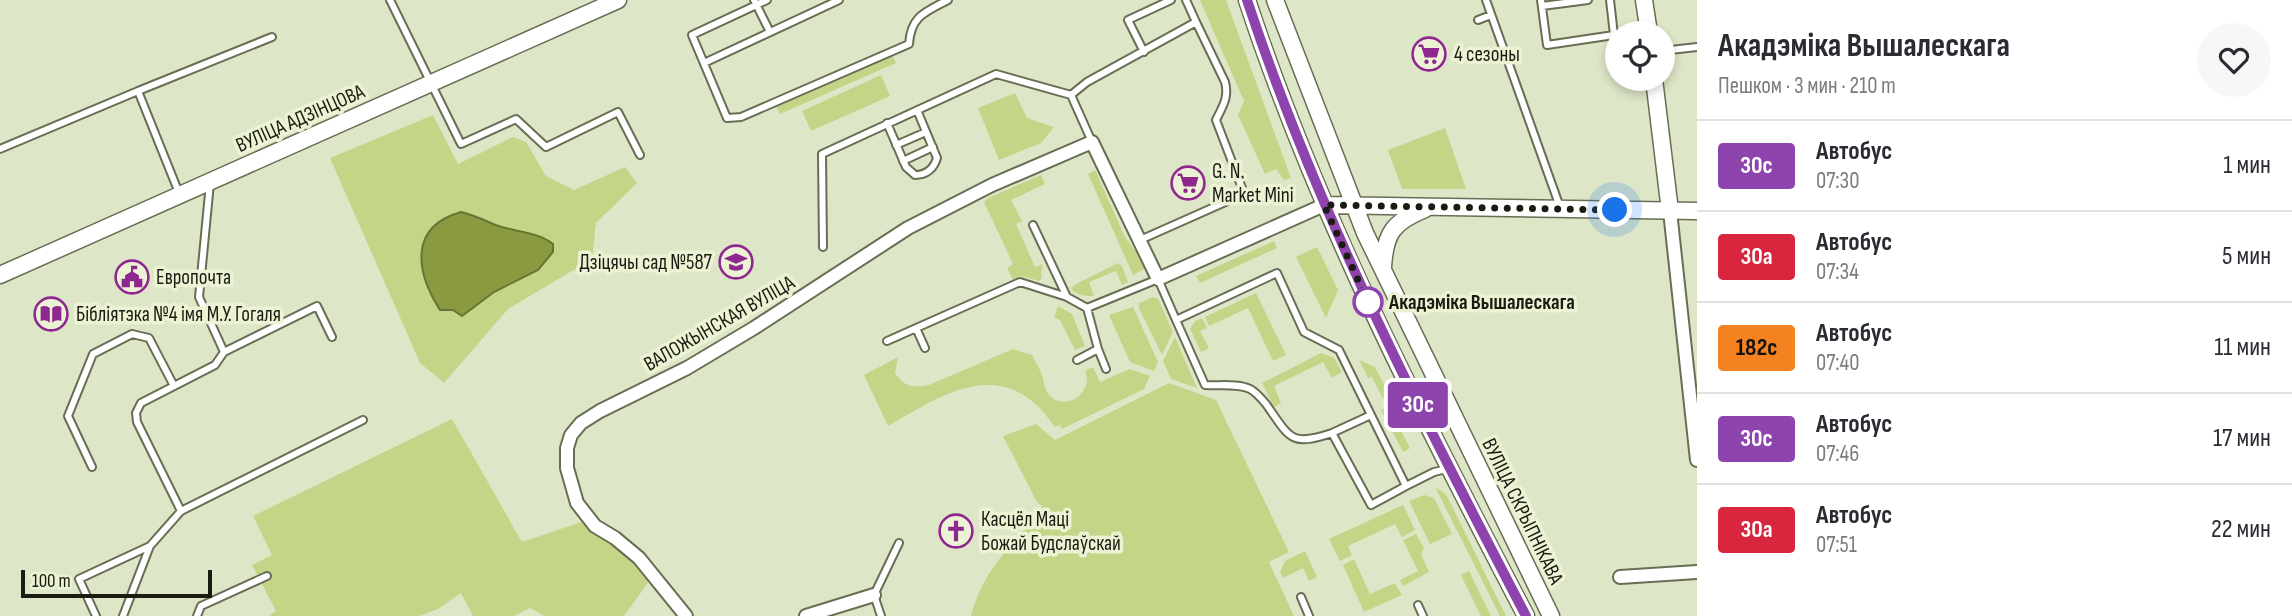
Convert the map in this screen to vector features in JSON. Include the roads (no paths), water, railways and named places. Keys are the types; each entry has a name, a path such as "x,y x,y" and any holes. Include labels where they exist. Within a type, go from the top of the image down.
{"main road":[{"name":"ВУЛІЦА АДЗІНЦОВА","path":"0,275 618,0"},
{"name":"ВУЛІЦА СКРЫПНІКАВА","path":"1247,0 1324,205 1448,468 1526,616"},
{"name":"ВУЛІЦА СКРЫПНІКАВА","path":"1275,0 1352,205 1550,616"},
{"path":"1644,0 1647,21"},
{"path":"1655,91 1670,211"},
{"path":"1324,205 1697,211"},
{"path":"1383,270 1385,245 1393,229 1407,216 1432,206"}],"street":[{"path":"1092,142 1157,279 1324,205"},
{"name":"ВАЛОЖЫНСКАЯ ВУЛІЦА","path":"686,616 639,558 596,526 577,503 567,468 571,435 576,429 600,411 687,368 754,328 908,228 992,185 1092,142"},
{"path":"1670,211 1697,460"},
{"path":"1620,577 1697,572"},
{"path":"806,616 874,595"}],"lane":[{"path":"390,0 461,144 516,119 545,147 618,112 640,155"},
{"path":"767,0 755,3 692,36 726,118 741,117 909,44 910,29 922,13 948,0"},
{"path":"704,63 839,0"},
{"path":"1144,52 1128,20 1171,0"},
{"path":"1138,241 1239,196 1242,188 1216,120 1225,103 1227,92 1186,0"},
{"path":"1486,0 1561,209"},
{"path":"1588,0 1542,3 1547,45 1614,34 1610,0"},
{"path":"755,3 770,32"},
{"path":"1478,20 1491,15"},
{"path":"1071,95 1087,82 1196,22"},
{"path":"0,149 272,37"},
{"path":"1675,50 1697,47"},
{"path":"823,247 822,154 996,74 1071,95"},
{"path":"138,92 180,194"},
{"path":"1071,95 1092,142"},
{"path":"887,123 911,173 925,173 935,164 937,158 917,110"},
{"path":"896,145 926,132"},
{"path":"903,160 933,148"},
{"path":"210,181 200,297 225,352"},
{"path":"1033,225 1067,298"},
{"path":"1176,320 1276,273 1304,332 1339,350 1406,486"},
{"path":"1087,308 1157,279 1205,386 1244,387 1253,390 1262,398 1288,435 1297,440 1308,441 1332,433 1371,415"},
{"path":"887,341 1020,282 1087,308 1106,369"},
{"path":"181,511 137,422 136,413 141,403 215,365 225,352 317,306 332,337"},
{"path":"916,328 925,348"},
{"path":"92,467 68,416 93,354 132,334 149,338 174,386"},
{"path":"1077,360 1098,349"},
{"path":"123,616 149,546 181,511 362,420"},
{"path":"1332,433 1371,505 1434,472 1448,468"},
{"path":"881,616 874,595 899,543"},
{"path":"96,616 79,579 149,546"},
{"path":"197,616 201,606 267,576"},
{"path":"1301,597 1309,616"},
{"path":"1418,605 1423,616"}],"place":[{"name":"4 сезоны","path":"1429,54"},
{"name":"G. N. Market Mini","path":"1188,183"},
{"name":"Дзіцячы сад №587","path":"736,262"},
{"name":"Европочта","path":"132,277"},
{"name":"Акадэміка Вышалескага","path":"1368,302"},
{"name":"Бібліятэка №4 імя М.У. Гогаля","path":"51,314"},
{"name":"Касцёл Маці Божай Будслаўскай","path":"956,531"}]}
